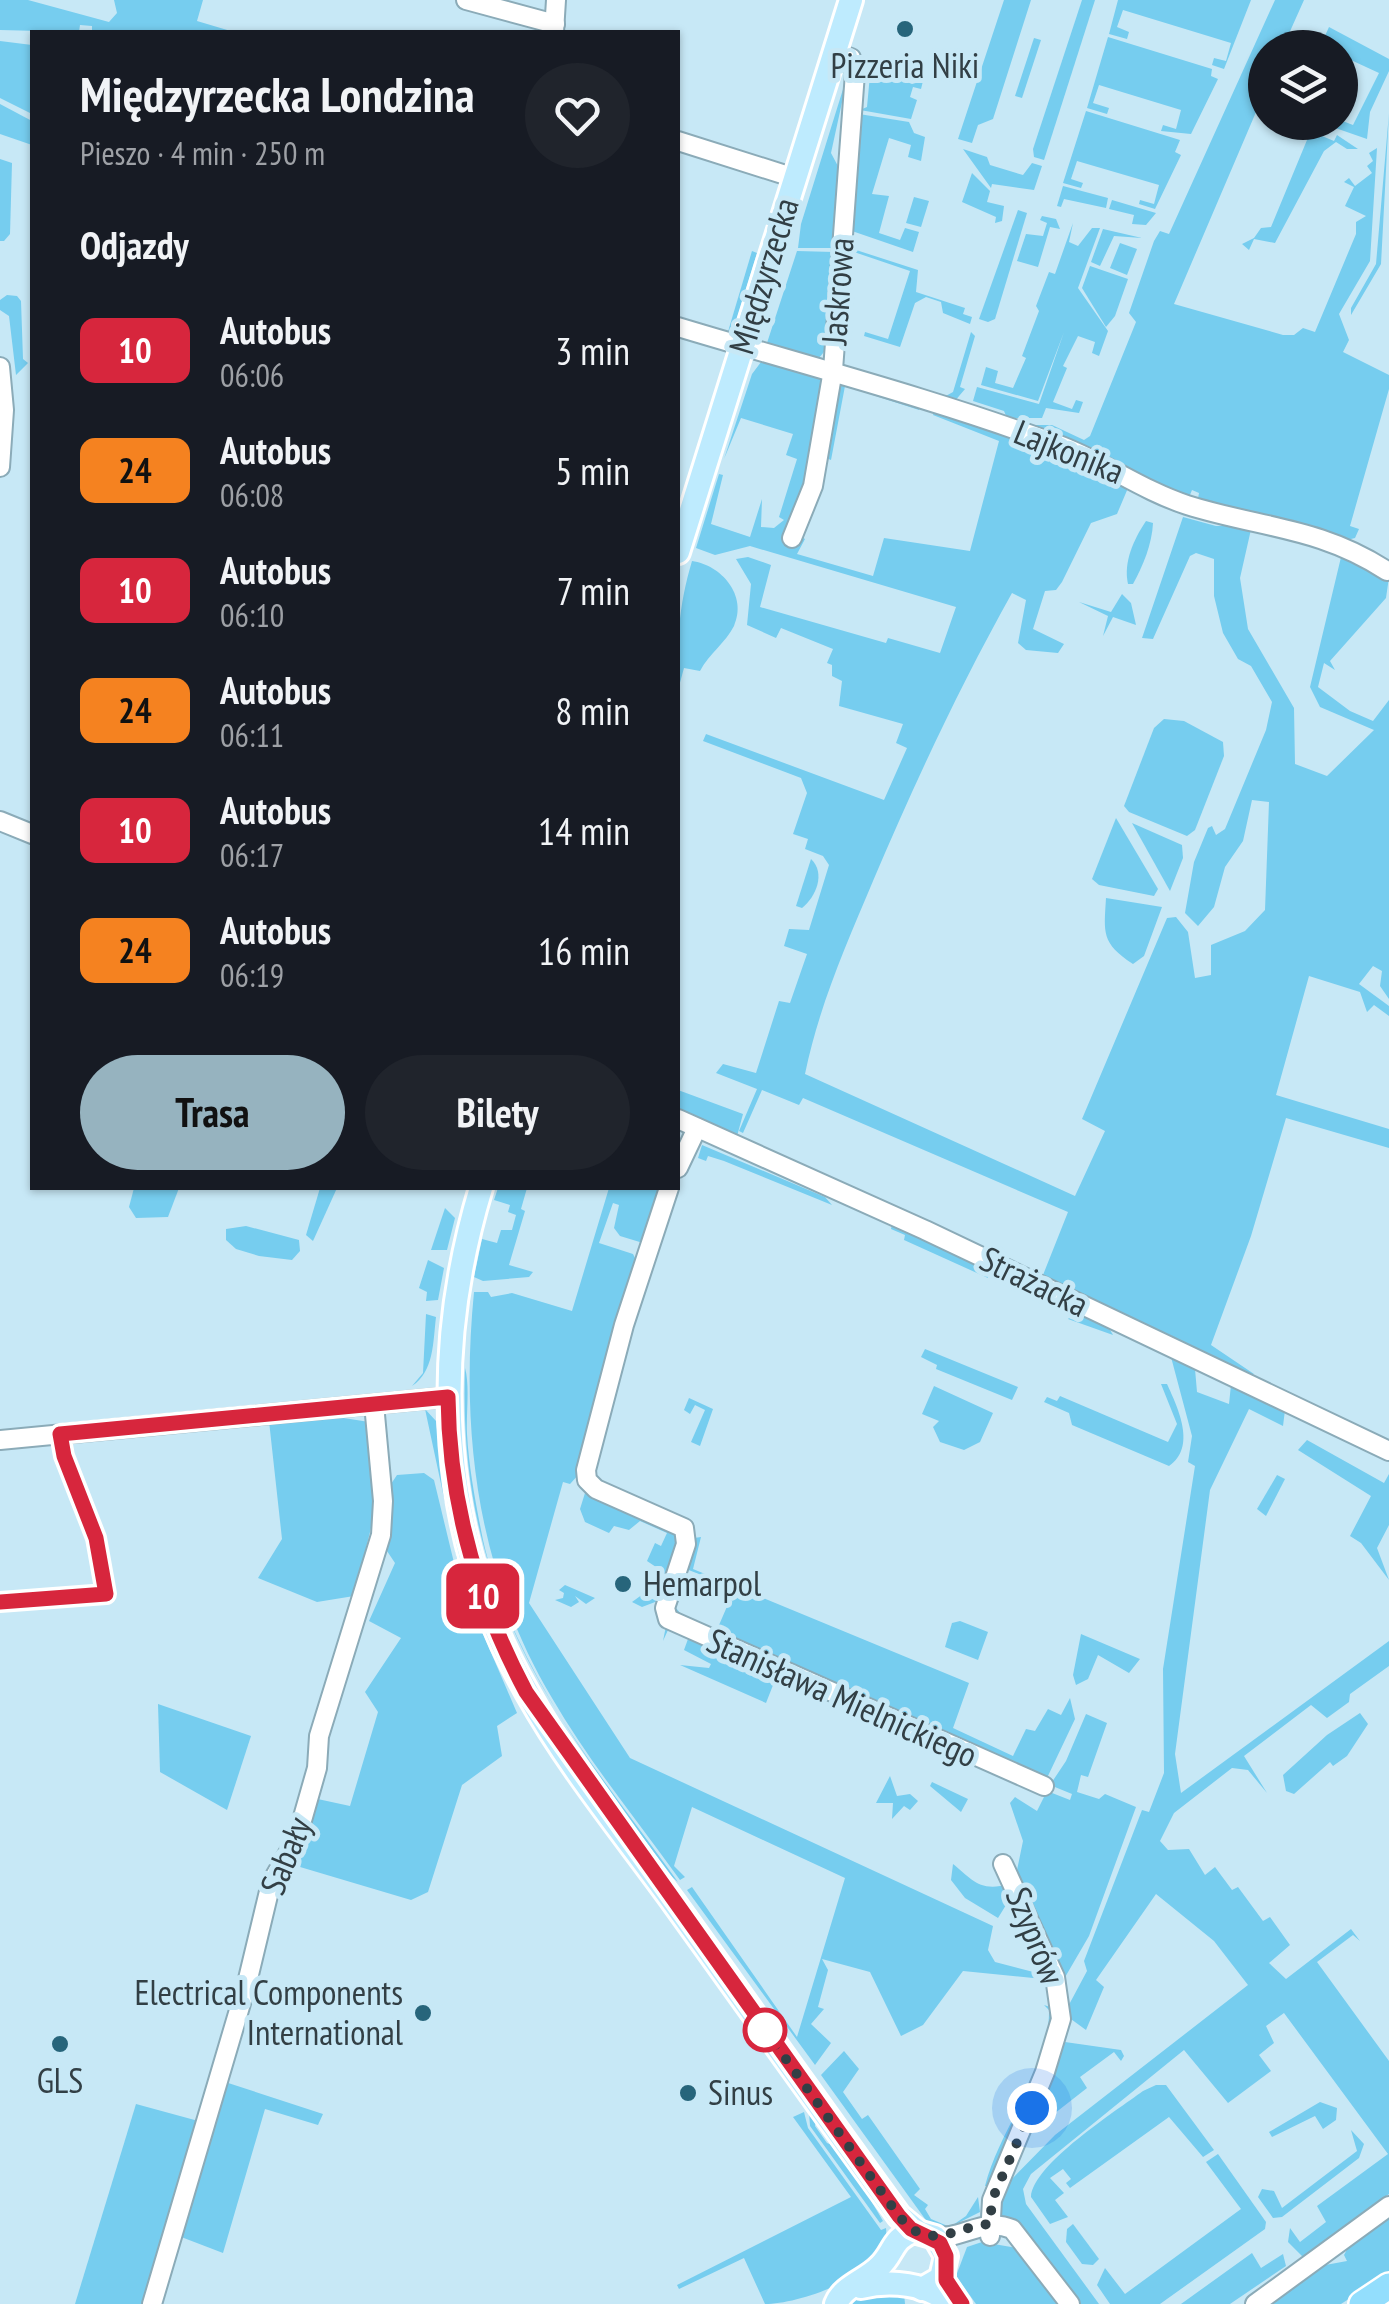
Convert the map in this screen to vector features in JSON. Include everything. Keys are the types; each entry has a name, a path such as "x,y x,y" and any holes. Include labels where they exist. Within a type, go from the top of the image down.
{"highway":[{"path":"1362,2304 1389,2286"}],"main road":[{"name":"Międzyrzecka","path":"680,546 851,0"},
{"path":"480,1190 457,1282 448,1397 450,1451 468,1548 492,1619 526,1692 856,2158 906,2225 943,2246 947,2282 962,2304"},
{"path":"856,2158 889,2222 889,2267 911,2286"},
{"path":"839,2298 878,2268 892,2247 924,2233"},
{"path":"911,2286 938,2280 946,2265"},
{"path":"839,2298 881,2282 938,2293 951,2304"}],"street":[{"path":"466,0 554,28 556,0"},
{"name":"Jaskrowa","path":"792,538 813,486 832,370 856,73 851,58 834,52"},
{"path":"680,142 795,178"},
{"name":"Lajkonika","path":"680,328 832,370 1058,444 1187,505 1337,542 1388,571"},
{"path":"0,367 0,467"},
{"path":"0,821 30,833"},
{"name":"Strażacka","path":"680,1121 940,1238 1388,1451"},
{"path":"680,1164 697,1128"},
{"name":"Stanisława Mielnickiego","path":"668,1190 624,1325 586,1470 596,1489 684,1528 686,1544 665,1608 668,1619 1044,1786"},
{"path":"0,1440 448,1397"},
{"name":"Sabały","path":"152,2304 247,1984 271,1884 297,1838 317,1768 320,1736 381,1534 383,1501 374,1404"},
{"name":"Szyprów","path":"990,2230 992,2200 1046,2072 1061,2019 1055,1978 1003,1864"},
{"path":"1255,2304 1389,2206"},
{"path":"946,2265 962,2244 990,2230"},
{"path":"924,2233 948,2237 990,2230 1014,2240 1040,2261 1070,2304"}],"shaded area":[{"path":"0,0 28,0 109,22 117,13 114,0 203,0 197,21 227,30 92,30 92,26 80,25 79,30 0,30"},
{"path":"1004,0 1031,0 993,119 978,125 972,143 958,139"},
{"path":"1082,0 1095,0 1044,160 1034,157 1033,149"},
{"path":"1118,0 1251,0 1224,69 1212,65 1214,58 1226,61 1231,43 1123,10 1117,27 1129,32 1127,39 1109,34"},
{"path":"1275,0 1304,0 1291,30 1261,30"},
{"path":"1108,37 1212,69 1211,76 1218,79 1191,134 1161,131 1163,125 1176,129 1181,110 1099,85 1093,103 1109,108 1107,114 1087,108"},
{"path":"1034,38 1041,40 1022,98 1015,96"},
{"path":"0,41 30,45 30,113 0,98"},
{"path":"1358,42 1389,59 1389,71 1370,112 1367,139 1358,136 1358,115 1379,73 1358,63"},
{"path":"1248,60 1248,131 1174,304 1283,335 1294,335 1303,328 1315,332 1356,234 1356,222 1366,216 1345,206 1354,187 1344,182 1349,178 1355,186 1372,173 1367,166 1373,161 1369,153 1377,148 1370,261 1339,314 1349,340 1343,352 1389,375 1389,389 1350,526 1359,529 1355,538 1347,540 1197,504 1199,493 1192,490 1187,502 1024,425 1052,425 1084,440 1090,436 1136,322 1129,313 1154,241 1160,231 1169,234"},
{"path":"862,64 912,84 923,81 921,89 913,87 910,97 917,100 911,119 860,110 867,107 870,75 862,70"},
{"path":"849,70 831,153 840,170 835,248 798,248 801,224"},
{"path":"0,104 30,120 30,144 0,134"},
{"path":"1086,111 1180,140 1175,152 1181,155 1155,209 1139,204 1140,200 1154,204 1159,185 1077,161 1071,179 1083,183 1081,188 1063,183"},
{"path":"1389,113 1381,264 1351,315 1351,308 1376,264"},
{"path":"859,114 909,122 914,133 925,137 921,161 908,157 911,145 889,138 872,194 889,196 879,233 900,240 905,228 919,232 913,252 852,231"},
{"path":"1307,140 1344,140 1358,149 1347,149 1336,142 1324,151 1275,243 1254,239 1249,250 1242,244 1254,238 1261,228 1271,227"},
{"path":"963,149 987,157 990,165 1023,175 1032,163 1042,166 1034,190 992,184 991,188"},
{"path":"0,159 12,163 10,234 4,241 0,241"},
{"path":"972,173 990,191 987,202 1004,206 1002,221 995,223 996,217 962,202"},
{"path":"1063,186 1108,198 1106,208 1064,199 1061,207 1057,206"},
{"path":"914,197 929,201 921,227 906,223"},
{"path":"1112,200 1156,213 1146,225 1132,224 1134,215 1109,209"},
{"path":"1018,210 1027,213 995,319 988,322 979,319"},
{"path":"1042,216 1056,219 1060,229 1050,227 1038,267 1017,261 1026,234 1043,236 1047,223 1040,220"},
{"path":"1073,223 1069,242 1078,246 1092,228 1100,228 1078,288 1108,331 1099,356 1092,353 1095,342 1078,336 1063,366 1067,368 1053,402 1072,409 1076,400 1083,402 1079,413 1046,408 1042,418 1007,418 1004,411 973,401 977,387 1039,404 1064,332 1038,401 981,385 986,367 998,371 995,383 1013,388 1026,358 1022,356 1039,311 1036,306 1049,272 1055,274"},
{"path":"1103,229 1142,238 1114,236 1100,266 1091,262"},
{"path":"1120,243 1137,249 1127,275 1110,268"},
{"path":"853,249 918,270 916,292 965,308 963,314 972,317 970,324 943,313 941,302 926,297 915,303 900,347 864,336 865,332 888,339 910,271 854,252 847,341 844,340"},
{"path":"752,251 757,253 731,338 727,335"},
{"path":"797,251 834,252 828,329 823,338 829,346 818,359 779,350 767,343"},
{"path":"1090,266 1128,279 1115,316 1106,327 1082,288"},
{"path":"7,295 17,296 21,301 23,359 28,363 16,375 9,316 0,310 0,300"},
{"path":"971,332 975,336 960,387 965,389 954,402 944,397 953,392"},
{"path":"775,361 824,374 800,536 805,539 797,554 873,576 884,538 970,551 999,441 933,415 935,409 1078,457 1128,488 1117,514 1091,523 1056,590 1045,591 1033,629 1064,644 1058,653 1026,650 1018,643 1026,600 1012,593 956,699 889,844 834,976 805,1074 1075,1196 1105,1131 1082,1119 1167,918 1176,917 1188,932 1195,978 1211,975 1211,945 1245,931 1265,910 1269,802 1252,800 1243,841 1225,867 1214,907 1198,926 1185,913 1194,862 1208,828 1212,826 1216,835 1225,829 1266,730 1272,702 1251,666 1238,659 1223,633 1214,596 1214,559 1196,553 1190,556 1153,639 1142,638 1183,517 1216,526 1252,525 1240,578 1248,629 1294,708 1295,764 1327,776 1374,730 1320,707 1310,687 1342,553 1389,577 1386,598 1330,661 1335,670 1324,663 1318,687 1350,711 1373,721 1389,700 1389,999 1380,986 1382,971 1373,966 1359,984 1389,1006 1389,1016 1374,1005 1367,1012 1360,992 1309,976 1276,1095 1389,1129 1389,1148 1286,1118 1251,1236 1211,1345 1254,1374 1247,1375 1043,1275 1068,1212 803,1098 799,1105 762,1090 743,1133 739,1131 757,1089 716,1073 723,1064 756,1073 779,1001 790,1003 807,954 784,946 789,929 809,930 829,865 823,856 805,849 808,839 793,834 807,793 801,778 703,741 706,734 884,800 907,748 896,743 903,724 839,706 842,681 832,676 832,665 827,663 833,649 781,628 776,638 747,625 751,584 736,559 748,557 771,565 760,607 886,643 888,638 940,653 956,607 750,546 715,555 696,548 719,474 723,475 711,524 750,537 762,499 761,527 774,528 784,520 779,517 797,459 786,455 793,434 741,418 724,459 752,374 761,362"},
{"path":"838,383 920,404 919,410 845,386 831,460 826,458"},
{"path":"1146,521 1153,523 1149,547 1133,584 1128,584 1131,551"},
{"path":"692,561 703,564 729,583 735,593 737,614 731,632 700,671 684,668 680,683 680,619"},
{"path":"1122,594 1131,603 1136,625 1113,617 1103,636 1108,616 1079,602 1111,612"},
{"path":"1164,719 1184,721 1223,742 1224,756 1195,830 1187,836 1129,812 1124,806 1154,728"},
{"path":"1116,818 1158,889 1154,896 1099,885 1092,879"},
{"path":"1132,823 1182,845 1183,858 1170,891"},
{"path":"811,859 818,871 817,885 802,908 796,906"},
{"path":"1106,898 1162,907 1144,956 1133,964 1115,950 1107,936"},
{"path":"680,1091 743,1114 736,1140 680,1114"},
{"path":"702,1145 825,1197 832,1205 724,1161 708,1156 706,1161 698,1158"},
{"path":"133,1190 178,1190 168,1217 136,1218 129,1207"},
{"path":"319,1190 336,1190 313,1241 306,1235"},
{"path":"497,1190 526,1190 521,1209 525,1211 509,1265 533,1272 529,1277 483,1281 474,1277 482,1239 497,1243 501,1230 512,1230 516,1215 508,1212 510,1205 494,1200"},
{"path":"608,1190 660,1190 643,1243 620,1236 614,1228 619,1205 613,1203 599,1243 633,1254 637,1262 580,1473 570,1484 563,1482 529,1603 630,1758 993,1926 988,1950 995,1962 1041,1974 1051,1992 1043,1979 963,1971 923,2025 901,2036 870,1972 822,1959 828,1970 818,2007 824,2009 811,2024 831,2043 815,2065 687,1890 692,1887 797,2037 845,1878 692,1807 674,1866 685,1877 680,1880 597,1768 552,1698 507,1602 480,1502 470,1398 474,1292 488,1292 491,1297 512,1293 572,1311"},
{"path":"445,1208 455,1218 447,1250 431,1250"},
{"path":"892,1224 984,1265 988,1278 904,1240 905,1235 891,1229"},
{"path":"246,1226 299,1240 300,1251 292,1260 236,1249 226,1240 226,1229"},
{"path":"428,1260 444,1268 438,1300 426,1301 427,1292 419,1288"},
{"path":"1078,1310 1106,1323 1113,1335 1068,1319"},
{"path":"426,1314 436,1317 431,1356 425,1373 412,1386 423,1373"},
{"path":"925,1349 1018,1387 1012,1400 936,1369 937,1365 921,1357"},
{"path":"1171,1357 1195,1369 1197,1392 1229,1404 1231,1385 1285,1410 1283,1426 1249,1409 1210,1490 1175,1754 1181,1793 1389,1641 1389,1666 1350,1694 1349,1702 1327,1718 1311,1705 1244,1756 1267,1793 1248,1770 1232,1768 1174,1813 1160,1841 1168,1850 1189,1849 1205,1875 1215,1867 1232,1890 1238,1887 1263,1921 1270,1917 1290,1945 1269,1963 1286,1979 1351,1929 1360,1941 1353,1935 1317,1962 1389,2061 1389,2194 1303,2257 1288,2242 1290,2228 1300,2242 1326,2222 1317,2206 1388,2154 1284,2013 1266,2026 1274,2043 1259,2055 1271,2071 1228,2103 1184,2050 1031,2174 1023,2189 1026,2204 1099,2304 1078,2304 1001,2218 1000,2202 1006,2185 1055,2135 1248,1985 1214,1941 1156,1894 1096,1980 1104,1987 1086,2030 1064,2014 1087,1971 1084,1961 1142,1810 1149,1812 1164,1773 1163,1669 1195,1466 1188,1462 1192,1436"},
{"path":"465,1368 471,1474 494,1578 482,1541 471,1488 465,1430"},
{"path":"1161,1384 1167,1384 1183,1427 1182,1449 1169,1466 1072,1425 1069,1413 1044,1402 1047,1397 1057,1401 1060,1396 1168,1442 1177,1424"},
{"path":"934,1386 993,1413 980,1442 964,1450 940,1442 933,1427 939,1421 922,1414"},
{"path":"689,1398 713,1409 700,1446 691,1442 705,1410 695,1405 690,1414 684,1410"},
{"path":"425,1409 436,1421 444,1488 460,1554 535,1729 492,1651 459,1568"},
{"path":"325,1415 369,1422 374,1516 354,1596 317,1602 258,1578 282,1539 269,1421"},
{"path":"1307,1440 1384,1483 1389,1474 1389,1525 1377,1548 1389,1580 1361,1543 1350,1536 1371,1496 1298,1450"},
{"path":"424,1473 434,1480 456,1571 517,1713 497,1726 502,1756 462,1785 428,1892 411,1900 290,1864 313,1798 350,1806 378,1712 365,1692 401,1638 369,1621 395,1563 387,1551 391,1484 397,1475"},
{"path":"1277,1475 1285,1479 1266,1516 1257,1509"},
{"path":"585,1493 676,1534 679,1541 663,1599 642,1607 632,1602 650,1589 659,1569 647,1561 655,1543 661,1546 667,1533 640,1521 629,1530 614,1526 609,1533 585,1522 580,1509"},
{"path":"701,1537 693,1569 969,1683 953,1728 1013,1756 1026,1729 1035,1731 1048,1709 1061,1715 1070,1698 1075,1719 1047,1778 948,1739 675,1617 671,1603 683,1576 685,1584 676,1608 686,1620 716,1632 735,1588 686,1569 694,1538"},
{"path":"565,1585 595,1598 586,1604 575,1596 579,1602 571,1607 555,1600 563,1598 564,1593 559,1590"},
{"path":"960,1621 988,1632 978,1660 945,1647 952,1623"},
{"path":"666,1626 777,1675 766,1703 680,1665 709,1668 711,1664 684,1650 688,1639 668,1630 663,1641"},
{"path":"1081,1634 1140,1659 1129,1673 1098,1655 1088,1679 1076,1685 1073,1675"},
{"path":"158,1704 251,1736 227,1810 160,1772"},
{"path":"1360,1713 1368,1724 1347,1756 1333,1766 1330,1762 1294,1794 1286,1791 1283,1775 1327,1735"},
{"path":"1086,1714 1107,1723 1088,1777 1081,1775 1077,1792 1099,1799 1105,1794 1136,1807 1089,1936 1064,1979 1016,1875 1023,1841 1010,1803 1015,1797 1037,1811 1047,1791 1070,1800 1072,1794 1050,1785 1066,1761"},
{"path":"566,1726 678,1882 650,1851 575,1740"},
{"path":"890,1776 897,1796 910,1794 918,1801 910,1810 904,1806 892,1819 893,1803 876,1803"},
{"path":"932,1782 968,1799 961,1812 930,1786"},
{"path":"953,1864 983,1885 1009,1884 1019,1903 1006,1905 998,1918 965,1898 951,1880"},
{"path":"1044,2005 1053,2008 1050,2042 989,2186 985,2186 1042,2055 1049,2010"},
{"path":"1065,2042 1121,2050 1124,2056 1121,2061 1114,2052 1080,2077 1087,2088 1027,2135"},
{"path":"844,2051 859,2069 843,2092 862,2119 868,2115 920,2189 914,2195 928,2205 925,2209 931,2219 950,2227 928,2223 821,2075"},
{"path":"222,2081 323,2114 318,2125 265,2109 223,2253 176,2235"},
{"path":"1156,2085 1166,2085 1214,2150 1203,2157 1169,2117 1070,2188 1066,2183 1071,2179 1063,2169 1050,2178 1064,2193 1055,2200 1068,2217 1050,2224 1031,2197 1046,2169 1096,2125"},
{"path":"1320,2102 1337,2108 1336,2120 1323,2129 1315,2116 1272,2137 1269,2132"},
{"path":"136,2104 202,2122 149,2304 75,2304"},
{"path":"804,2112 808,2128 881,2230 886,2228 884,2244 875,2259 841,2283 781,2303 765,2304 744,2258 679,2289 677,2285 851,2197 793,2117"},
{"path":"809,2112 817,2116 815,2126 827,2143 840,2148 883,2221 880,2223 810,2126"},
{"path":"1351,2130 1364,2144 1359,2158 1282,2217 1273,2218 1258,2197 1262,2189 1274,2191 1282,2208 1357,2151"},
{"path":"1218,2154 1266,2222 1265,2229 1160,2304 1110,2304 1097,2285 1105,2268 1125,2294 1241,2209 1206,2162"},
{"path":"978,2197 980,2212 950,2227 966,2216"},
{"path":"1389,2215 1389,2273 1341,2304 1267,2304 1320,2266 1347,2261 1344,2255 1350,2244"},
{"path":"1073,2224 1099,2259 1093,2265 1082,2264 1066,2242 1067,2229"},
{"path":"982,2242 1017,2248 1063,2304 976,2304 956,2276 967,2247"},
{"path":"1252,2253 1261,2268 1283,2254 1286,2266 1230,2304 1181,2304"},
{"path":"904,2293 905,2304 851,2304 863,2294"}],"bus line":[{"name":"10","path":"0,1602 106,1594 96,1538 64,1456 60,1434 448,1397 450,1451 468,1548 492,1619 526,1692 560,1745 899,2216 911,2229 932,2235 940,2243 946,2256 946,2280 962,2304"}],"place":[{"name":"Pizzeria Niki","path":"905,29"},
{"name":"Hemarpol","path":"623,1584"},
{"name":"Electrical Components International","path":"423,2013"},
{"name":"GLS","path":"60,2044"},
{"name":"Sinus","path":"688,2093"}],"route":[{"path":"765,2030 899,2216 917,2231 943,2238 972,2226 990,2224 992,2200 1032,2108"}]}
